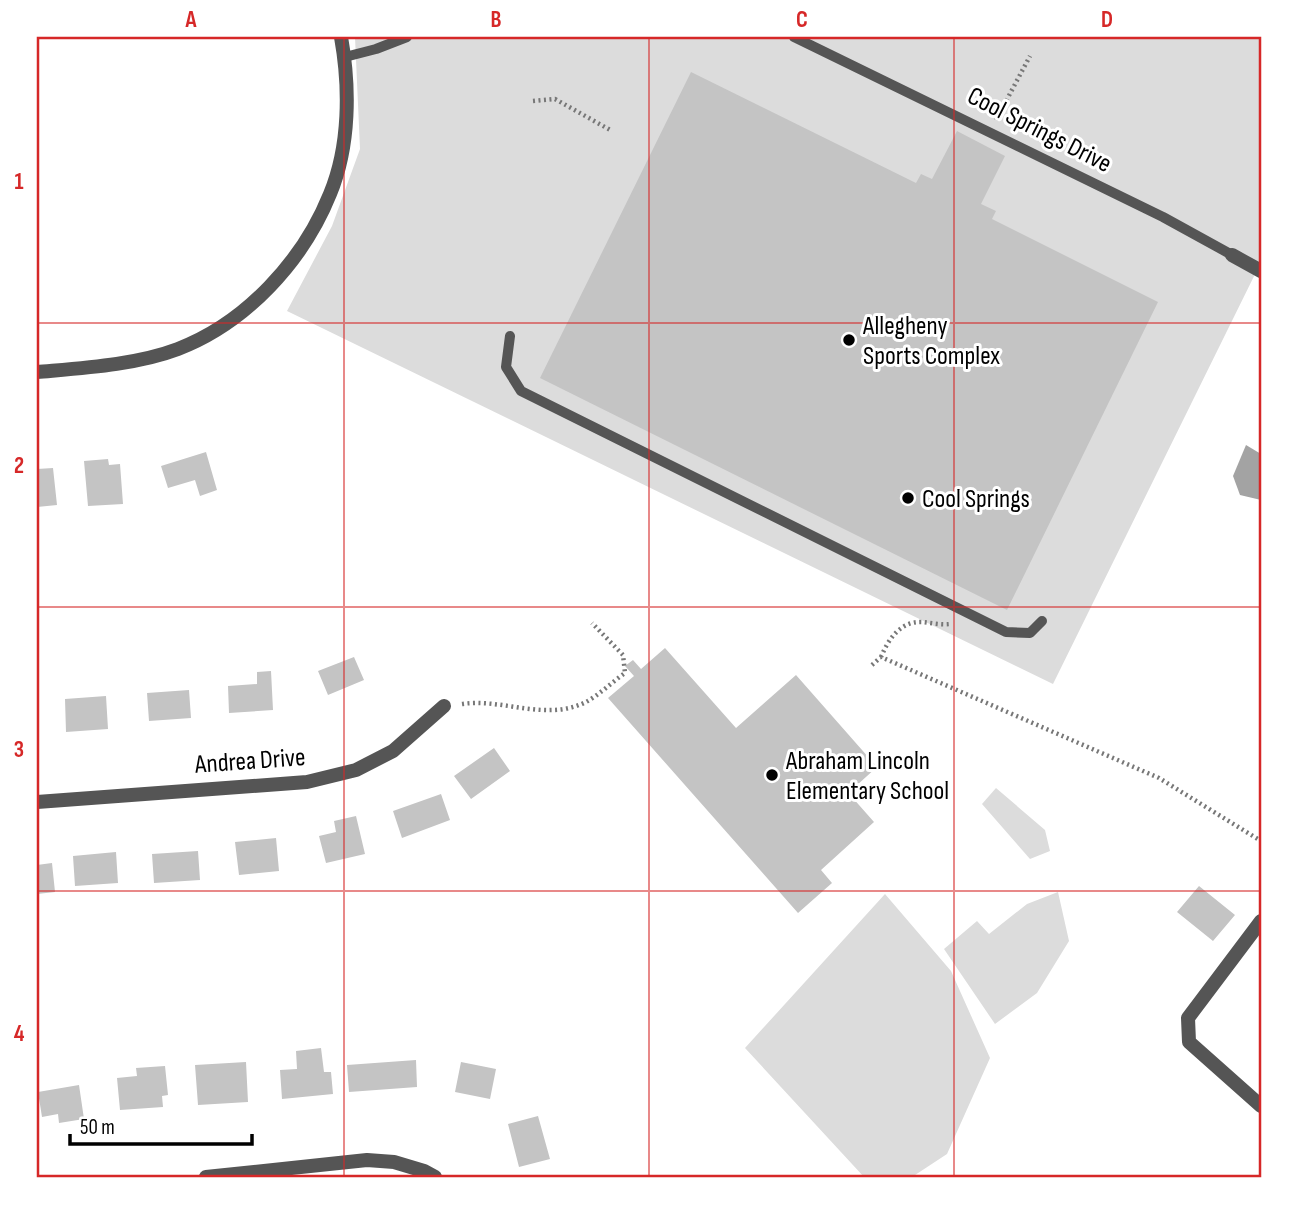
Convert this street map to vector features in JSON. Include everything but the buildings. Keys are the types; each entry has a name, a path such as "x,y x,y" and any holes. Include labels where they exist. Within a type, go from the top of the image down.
{"street":[{"path":"37,372 109,365 177,349 210,334 264,292 291,262 330,193 341,154 347,107 345,57 341,37"},
{"name":"Cool Springs Drive","path":"1232,255 1261,271"},
{"name":"Andrea Drive","path":"37,802 307,782 356,771 393,751 444,706"},
{"path":"1261,921 1188,1018 1189,1042 1261,1106"},
{"path":"206,1177 367,1160 394,1162 435,1177"}],"lane":[{"path":"345,57 407,37"},
{"name":"Cool Springs Drive","path":"794,37 1163,217 1232,255"},
{"path":"510,336 506,367 521,391 1006,632 1030,633 1042,621"}],"path":[{"path":"990,131 1030,56"},
{"path":"533,101 555,99 612,131"},
{"path":"872,665 881,657 891,638 904,626 916,622 949,625 953,621"},
{"path":"444,706 478,701 530,710 562,709 586,702 625,673 624,655 592,623"},
{"path":"881,657 1159,778 1261,841"}],"shaded area":[{"name":"Cool Springs","path":"355,37 1261,37 1261,262 1053,684 287,311 332,226 360,149"},
{"path":"1246,445 1261,454 1261,500 1240,495 1233,476"},
{"path":"996,788 1045,830 1050,851 1030,859 982,804"},
{"path":"1058,892 1069,941 1037,993 995,1024 944,949 977,921 989,934 1027,904"},
{"path":"885,894 951,971 990,1058 947,1154 912,1177 864,1177 745,1048"}],"place":[{"name":"Allegheny Sports Complex","path":"849,340"},
{"name":"Cool Springs","path":"908,498"},
{"name":"Abraham Lincoln Elementary School","path":"772,775"}]}
